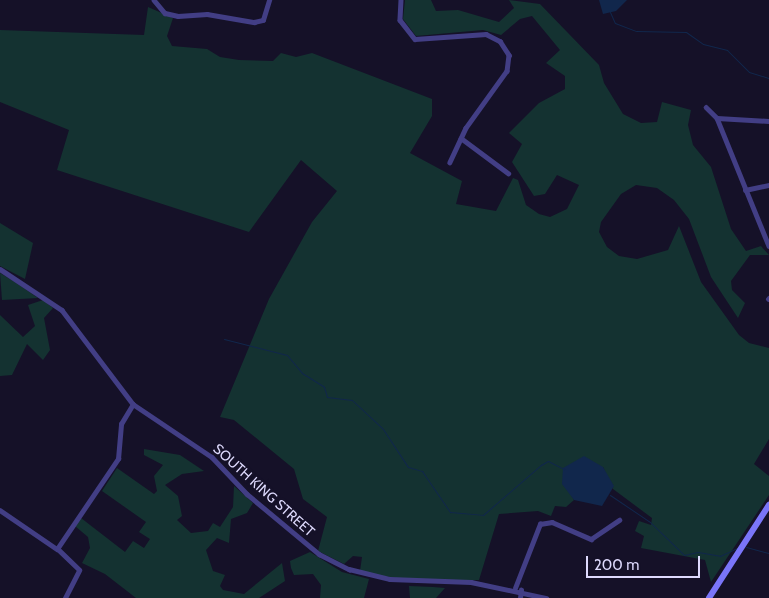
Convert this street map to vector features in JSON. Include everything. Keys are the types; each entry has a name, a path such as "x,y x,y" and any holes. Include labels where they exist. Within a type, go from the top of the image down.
{"main road":[{"path":"709,598 769,505"}],"street":[{"path":"154,0 165,13 178,16 207,14 254,22 265,17 269,0"},
{"path":"401,0 400,20 415,39 486,34 500,41 509,55 507,71 462,138 450,162"},
{"path":"706,108 717,118 769,246"},
{"path":"717,118 769,121"},
{"path":"462,138 508,173"},
{"path":"746,190 769,185"},
{"name":"SOUTH KING STREET","path":"0,269 62,310 133,404 212,457 300,540 349,569 407,582 471,582 515,588 546,598"},
{"path":"57,549 118,459 121,424 133,404"},
{"path":"0,510 57,549 79,570 65,598"},
{"path":"515,588 540,524 552,522 591,539 619,520"},
{"path":"520,598 521,590"}],"green space":[{"path":"405,0 431,0 436,11 458,10 499,22 514,8 509,0 540,4 599,65 604,83 623,114 641,123 657,122 662,102 691,110 688,125 693,145 711,167 731,229 746,251 761,246 769,255 750,255 731,281 732,290 745,303 738,318 711,277 689,219 674,200 657,188 636,185 621,194 601,222 599,232 607,247 619,256 637,259 668,250 679,226 701,282 739,335 749,343 769,348 769,439 754,464 769,476 769,495 711,582 705,560 641,548 644,536 635,531 639,521 651,525 652,518 613,489 603,467 571,495 574,500 566,507 555,506 551,516 538,511 499,514 479,580 416,581 383,576 360,571 362,557 353,556 344,564 318,551 327,517 303,499 294,469 234,420 220,417 269,299 312,222 337,191 301,160 249,232 57,170 69,130 0,102 0,30 144,35 148,7 173,18 167,36 172,46 207,49 220,57 239,60 273,61 281,53 296,57 312,53 432,99 432,116 410,153 462,181 456,204 496,211 513,178 518,180 526,205 539,214 550,217 567,209 579,185 557,175 545,194 534,196 512,162 522,144 509,133 539,103 565,89 565,76 546,63 560,50 532,16 520,19 501,35 483,30 416,36 403,19"},
{"path":"0,223 33,243 25,279 0,266"},
{"path":"0,273 15,282 38,298 2,300"},
{"path":"43,300 53,308 44,318 50,350 43,360 27,344 12,375 0,376 0,315 23,337 35,326 28,305"},
{"path":"144,449 180,455 204,471 182,474 165,485 178,496 182,516 177,520 191,533 208,531 213,523 220,527 233,507 234,486 253,503 247,513 231,519 229,543 217,538 206,550 213,571 225,575 220,586 223,590 244,594 282,563 285,581 259,598 136,598 105,574 82,563 90,548 88,537 75,526 81,518 125,552 133,541 144,548 150,539 139,532 146,522 102,491 117,468 154,494 157,491 154,476 163,465 144,455"},
{"path":"310,552 342,572 369,579 364,598 320,598 321,585 313,574 294,575 291,568 290,561"},
{"path":"409,586 445,588 436,598 410,598"}],"water":[{"path":"599,0 627,0 616,11 603,14"},
{"path":"584,456 603,467 614,486 602,506 574,500 562,484 563,468"}],"waterway":[{"path":"610,12 615,23 636,31 686,32 703,44 727,50 749,72 769,78"},
{"path":"224,339 287,355 302,373 324,387 327,397 352,400 383,429 408,467 422,471 450,512 483,515 548,461 564,469"},
{"path":"610,495 650,522 684,555 698,552 720,556 739,547"},
{"path":"746,547 769,553"}]}
